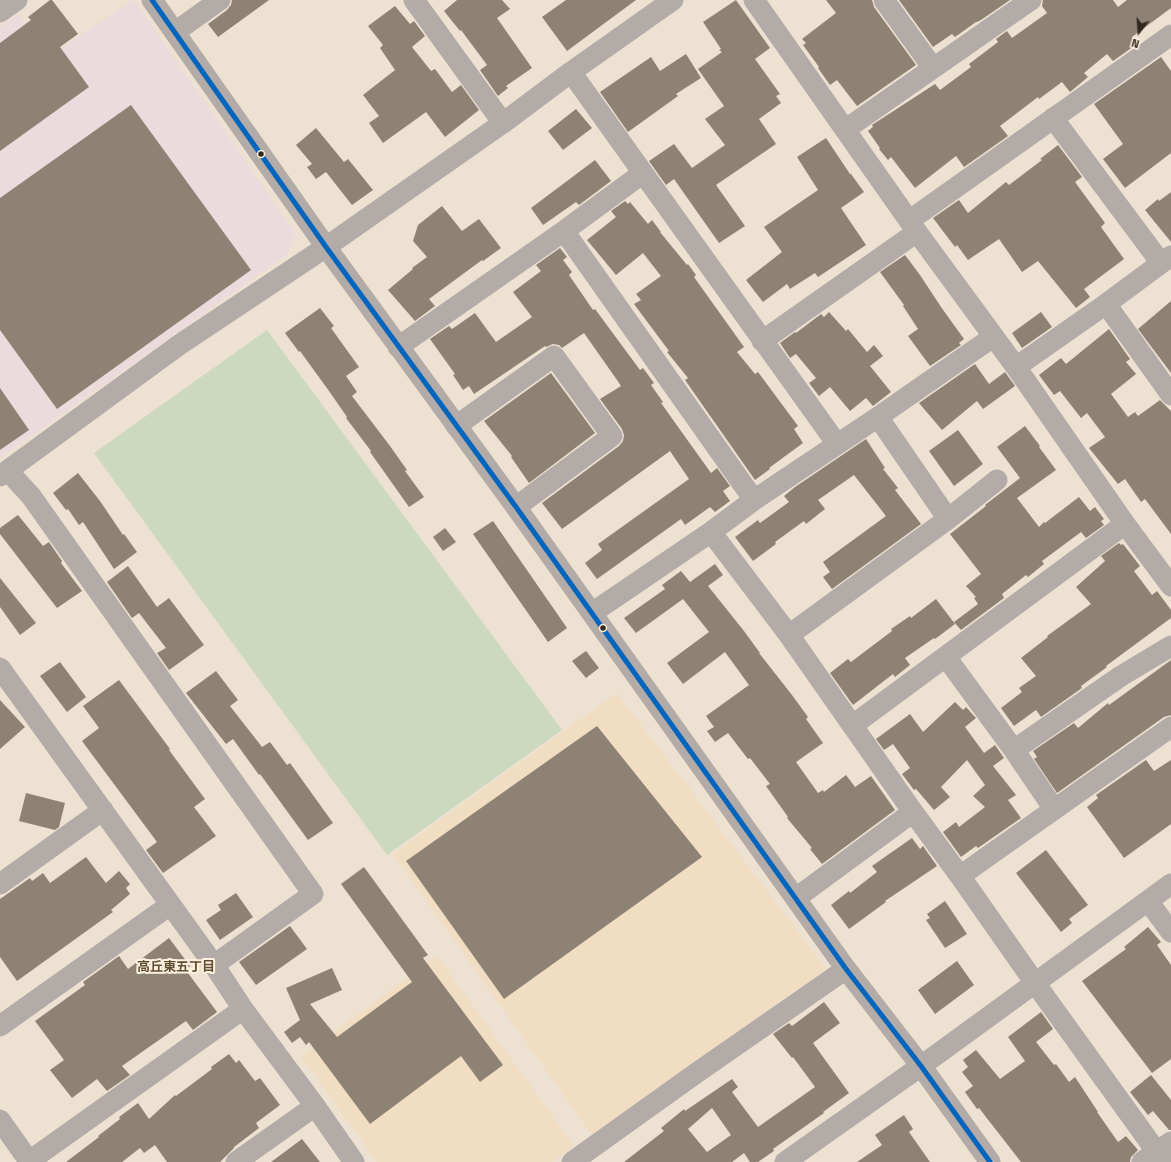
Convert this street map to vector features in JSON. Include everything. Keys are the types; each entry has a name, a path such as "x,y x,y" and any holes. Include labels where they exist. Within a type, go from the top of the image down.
{"street":[{"path":"0,12 17,0"},
{"path":"152,0 326,247 516,507 846,969 921,1066 990,1162"},
{"path":"175,32 220,0"},
{"path":"414,0 503,123"},
{"path":"214,965 312,894 31,496 4,474 179,345 326,247 503,123 571,72 673,0"},
{"path":"754,0 913,226 1016,367 1125,524 1171,586"},
{"path":"884,0 933,68"},
{"path":"846,129 1031,0"},
{"path":"762,341 1053,118 1171,35"},
{"path":"571,72 837,444"},
{"path":"1016,367 1166,260 1053,118"},
{"path":"398,347 564,231 643,173"},
{"path":"564,231 754,500"},
{"path":"1106,304 1171,395"},
{"path":"592,613 711,532 754,500 878,417 993,337"},
{"path":"456,426 554,356 612,436 516,507"},
{"path":"878,417 948,519"},
{"path":"789,634 948,519 997,480"},
{"path":"853,725 1125,524"},
{"path":"711,532 789,634 913,812 1158,1154"},
{"path":"1014,750 1121,676 1171,646"},
{"path":"946,657 1014,750 1054,809"},
{"path":"0,668 354,1162"},
{"path":"960,876 1171,727"},
{"path":"0,884 103,810"},
{"path":"796,898 913,812"},
{"path":"785,1162 807,1155 921,1066 1171,884"},
{"path":"1148,901 1171,932"},
{"path":"0,1026 170,905"},
{"path":"572,1162 846,969"},
{"path":"0,1120 28,1162 243,1009"},
{"path":"236,1162 315,1106"}],"shaded area":[{"path":"134,0 295,233 288,254 0,458 0,27 18,14 50,56"},
{"path":"617,693 826,969 592,1135 393,854"},
{"path":"437,956 574,1146 552,1162 377,1162 301,1056"}],"green space":[{"path":"267,330 562,730 387,855 94,453"}],"building":[{"path":"52,0 78,34 60,47 89,87 0,151 0,43 31,20 28,17"},
{"path":"232,0 269,0 218,37 208,24 227,10 231,5"},
{"path":"457,0 502,0 510,9 497,18 532,68 506,86 508,88 498,96 480,70 487,65 461,30 460,31 444,11"},
{"path":"566,0 636,0 567,51 542,17"},
{"path":"736,0 770,48 755,59 780,94 776,96 781,103 759,119 776,144 716,185 745,226 719,243 674,179 666,185 649,161 674,144 692,168 725,145 705,119 724,106 698,69 722,52 719,50 721,49 703,22"},
{"path":"826,0 872,0 874,7 916,65 857,106 837,80 830,85 803,45 806,43 802,39 836,13"},
{"path":"899,0 1010,0 955,37 952,34 933,47"},
{"path":"1043,0 1113,0 1118,7 1127,0 1171,0 1171,8 1132,37 1137,44 1113,61 1107,54 1084,73 1088,77 1070,92 1062,82 1039,99 1038,97 1000,126 1008,136 964,167 956,156 915,188 891,157 888,160 879,149 880,148 868,131 873,127 872,125 935,84 940,90 971,67 969,64 998,42 996,39 1007,31 1012,38 1047,13 1042,6"},
{"path":"395,6 410,24 414,21 425,36 412,47 431,71 435,69 452,92 461,85 479,110 445,137 426,112 383,143 369,123 379,116 363,95 395,70 380,48 383,45 368,26"},
{"path":"686,54 701,78 676,94 678,96 628,132 600,92 651,57 660,71"},
{"path":"1161,57 1171,71 1171,153 1125,188 1103,159 1123,144 1094,104"},
{"path":"131,105 251,270 57,409 0,330 0,198"},
{"path":"576,109 592,128 563,150 548,131"},
{"path":"316,128 344,162 348,159 373,190 352,205 326,172 316,179 307,167 312,164 296,145"},
{"path":"826,138 864,192 841,208 866,245 818,277 815,273 790,289 787,284 763,302 746,280 782,252 764,227 818,190 797,157"},
{"path":"1058,145 1082,177 1075,182 1105,223 1101,227 1124,259 1084,289 1090,297 1076,308 1038,261 1022,272 999,239 968,260 957,245 955,247 933,218 959,200 968,213 1006,182 1009,185 1042,160 1040,159"},
{"path":"595,160 611,181 579,205 576,202 543,225 531,208"},
{"path":"1171,192 1171,242 1145,210 1158,199 1159,201"},
{"path":"625,201 628,204 630,202 648,224 652,220 687,265 688,264 696,275 694,277 744,347 737,352 755,374 758,372 798,426 794,429 803,443 755,480 685,380 688,378 667,352 669,351 634,304 641,300 636,294 661,276 643,253 616,275 587,240 616,217 611,211"},
{"path":"442,206 462,231 479,219 501,248 429,299 435,306 415,321 388,290 413,269 412,268 427,257 413,241 418,225"},
{"path":"560,248 567,257 563,260 572,272 569,275 593,310 595,309 640,370 643,368 654,383 651,385 663,402 661,403 711,473 717,468 730,486 723,491 730,501 715,512 710,507 685,525 681,519 597,579 585,563 602,550 598,544 689,479 670,451 562,529 542,503 619,446 623,441 624,435 622,429 600,399 621,386 617,380 584,333 562,348 559,345 553,344 546,347 545,346 474,394 469,386 463,390 453,375 455,374 430,339 449,326 452,329 475,313 496,342 532,317 513,292 541,271 536,265"},
{"path":"905,255 964,339 959,343 961,345 930,366 908,336 918,329 903,306 904,305 880,272"},
{"path":"1171,301 1171,373 1138,329"},
{"path":"320,308 334,326 331,328 359,367 346,376 357,392 352,396 390,446 407,470 405,471 424,497 409,507 370,452 371,451 346,418 347,417 329,391 285,333"},
{"path":"829,312 846,331 848,329 867,352 874,345 883,356 870,366 891,392 873,406 866,398 850,411 830,387 819,396 809,383 816,378 796,354 790,358 780,343 821,314 824,317"},
{"path":"1041,312 1052,327 1022,348 1012,333"},
{"path":"1109,329 1130,359 1126,362 1136,374 1111,394 1128,417 1135,412 1138,416 1160,400 1171,411 1171,534 1145,499 1141,502 1125,479 1118,484 1089,448 1105,437 1087,413 1081,418 1060,391 1054,395 1039,375 1061,358 1066,364"},
{"path":"975,364 989,384 1005,372 1015,386 983,409 977,401 942,430 919,403"},
{"path":"551,373 595,433 529,483 511,457 512,456 484,421"},
{"path":"0,388 29,430 0,450"},
{"path":"1025,426 1056,470 1017,498 1039,527 1079,497 1090,511 1095,507 1104,519 1101,521 1104,525 1086,538 1081,532 1042,561 1044,564 1028,577 1026,575 1002,594 1004,598 961,630 954,622 978,604 974,598 976,597 966,586 981,574 950,534 1020,478 997,447"},
{"path":"958,430 983,464 954,486 929,451"},
{"path":"866,439 885,468 883,469 898,488 895,490 921,524 832,589 823,577 830,572 823,562 886,516 854,475 818,500 825,509 806,524 804,521 775,542 776,544 753,561 735,537 758,520 760,523 789,502 784,496"},
{"path":"78,473 137,552 114,569 83,522 79,525 68,509 66,510 53,493"},
{"path":"18,515 43,546 49,542 62,561 61,563 82,591 57,608 0,534 0,528"},
{"path":"493,521 567,628 548,642 473,534"},
{"path":"445,528 456,542 443,551 433,537"},
{"path":"1119,543 1121,545 1123,544 1140,566 1134,571 1152,595 1157,591 1171,610 1171,618 1106,666 1107,667 1081,686 1082,688 1041,717 1036,710 1014,726 1001,708 1022,692 1019,688 1036,676 1021,658 1048,637 1047,636 1091,604 1076,587 1105,561 1101,556"},
{"path":"715,564 723,575 708,586 792,695 808,717 806,719 823,743 796,762 818,793 823,790 824,792 846,775 855,787 871,776 895,810 822,864 810,849 812,848 787,818 788,817 766,786 770,784 750,758 748,759 728,733 715,742 707,731 714,727 706,716 749,685 725,652 683,684 667,663 709,632 683,599 636,633 624,618 665,589 662,585 681,571 690,582"},
{"path":"128,566 157,607 169,598 204,645 169,670 157,653 166,648 139,613 132,618 107,582"},
{"path":"0,578 36,623 20,635 0,607"},
{"path":"936,599 955,624 905,658 910,665 895,677 893,674 853,705 830,673 848,659 851,662 892,631 891,629 910,616 911,618"},
{"path":"586,651 599,668 586,678 572,661"},
{"path":"1171,660 1171,715 1164,717 1057,793 1034,759 1037,757 1033,751 1074,723 1078,728 1108,703 1109,705"},
{"path":"60,662 86,697 67,712 40,676"},
{"path":"216,671 238,700 230,706 262,747 270,742 287,765 290,763 333,823 308,840 233,739 226,744 186,693"},
{"path":"119,680 205,799 194,807 216,836 163,873 146,850 157,842 82,741 99,728 83,706"},
{"path":"0,700 25,727 0,749"},
{"path":"955,702 963,710 966,707 976,718 965,727 984,753 995,745 1004,758 993,766 1016,795 1008,800 1021,818 978,848 976,846 961,857 943,832 956,822 959,827 985,807 973,796 985,785 967,760 941,787 950,797 934,810 916,789 914,790 902,774 910,768 893,744 884,750 876,739 910,714 923,732"},
{"path":"597,726 702,857 504,999 406,861"},
{"path":"1146,760 1154,771 1171,760 1171,824 1124,858 1087,807 1098,798 1096,795"},
{"path":"26,793 65,803 59,827 55,830 19,821"},
{"path":"912,838 920,849 923,846 937,866 885,901 886,902 849,929 831,905 849,891 850,893 877,872 872,866"},
{"path":"1046,850 1088,905 1069,919 1072,923 1061,932 1016,873"},
{"path":"86,857 106,883 119,871 130,884 126,888 130,894 111,910 113,912 17,981 0,957 0,899 30,878 32,881 43,873 50,883"},
{"path":"364,867 428,955 423,958 503,1065 480,1082 461,1056 370,1124 309,1042 306,1045 300,1037 292,1043 284,1032 300,1020 286,988 332,968 342,990 310,1004 337,1037 412,982 341,884"},
{"path":"236,893 253,917 220,940 206,920 221,910 218,905"},
{"path":"945,901 967,934 945,948 926,920 930,918 927,914"},
{"path":"290,926 307,949 256,985 239,962"},
{"path":"1148,927 1161,942 1157,945 1171,965 1171,1059 1152,1073 1082,981 1126,949 1124,947"},
{"path":"169,938 190,966 185,969 217,1012 193,1030 186,1021 122,1066 130,1075 107,1091 97,1079 72,1098 50,1070 64,1060 35,1021 85,985 83,982 119,956 128,969"},
{"path":"957,961 974,985 935,1014 918,990"},
{"path":"824,1002 840,1023 813,1043 849,1093 823,1112 824,1113 773,1149 774,1151 758,1162 750,1162 744,1153 732,1162 624,1162 664,1131 661,1128 684,1109 685,1111 732,1079 738,1087 732,1092 758,1127 815,1087 793,1057 792,1058 773,1034 789,1023 792,1026","holes":["712,1108 731,1135 707,1152 688,1129"]},
{"path":"1041,1012 1053,1029 1036,1042 1054,1065 1056,1064 1069,1082 1075,1077 1118,1142 1126,1136 1138,1150 1131,1157 1130,1162 1021,1162 979,1108 977,1109 965,1092 973,1086 962,1072 968,1067 963,1060 976,1050 1000,1079 1025,1061 1008,1037"},
{"path":"229,1054 236,1063 239,1060 255,1081 260,1078 280,1105 256,1123 259,1128 234,1147 220,1162 167,1162 155,1145 144,1153 140,1148 122,1162 66,1162 99,1137 98,1136 120,1119 119,1117 138,1103 149,1119 175,1095 176,1096 212,1069 211,1067"},
{"path":"1151,1075 1171,1100 1171,1130 1169,1130 1153,1111 1148,1115 1130,1092"},
{"path":"904,1115 913,1129 909,1132 930,1162 857,1162 882,1145 875,1135"},
{"path":"302,1139 320,1162 271,1162"}],"transit line":[{"path":"152,0 326,247 516,507 846,969 921,1066 990,1162"}],"district":[{"name":"高丘東五丁目","path":"176,968"}]}
